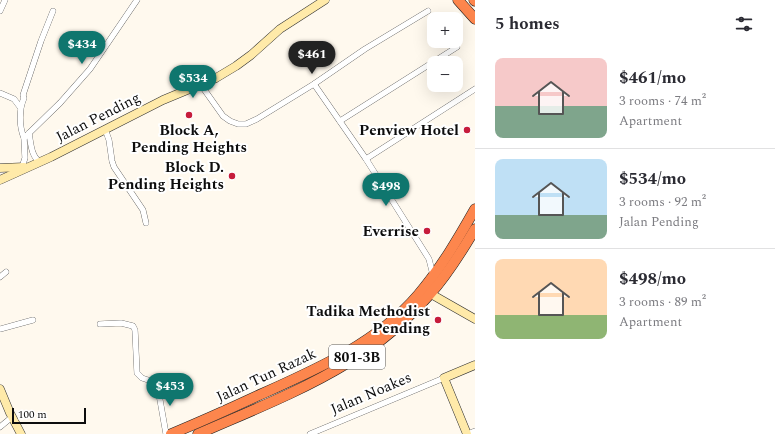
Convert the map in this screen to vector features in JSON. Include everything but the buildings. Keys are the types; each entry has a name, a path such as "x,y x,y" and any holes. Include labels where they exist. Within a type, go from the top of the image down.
{"highway":[{"path":"458,0 472,16 475,28"},
{"name":"Jalan Tun Razak","path":"171,434 305,375 363,342 418,295 444,262 475,209"},
{"name":"Jalan Tun Razak","path":"198,434 311,383 349,362 386,336 431,294 453,264 475,229"}],"street":[{"path":"0,11 4,0"},
{"path":"22,167 25,158 27,136 60,103 90,69 137,0"},
{"name":"Jalan Pending","path":"0,168 31,167 163,100 201,85 236,66 251,55 280,29 325,0"},
{"path":"20,107 53,11"},
{"path":"201,85 223,116 238,124 246,124 258,119 314,84 365,49 428,11"},
{"path":"340,122 455,48"},
{"path":"314,84 366,159 429,259 433,276"},
{"path":"366,159 475,89"},
{"path":"0,93 10,97 17,102 20,107 22,133 27,136 36,160 40,162"},
{"path":"10,97 23,95"},
{"path":"105,129 109,140 114,167 143,210 146,223"},
{"path":"0,180 31,167"},
{"path":"429,259 444,262"},
{"path":"0,276 6,272"},
{"path":"431,294 475,319"},
{"path":"0,329 34,320"},
{"path":"100,324 121,323 133,326 136,373 142,378 157,383 166,434"},
{"path":"475,365 444,378 467,434 475,431"},
{"name":"Jalan Noakes","path":"310,434 444,378"},
{"path":"0,389 21,434"},
{"path":"0,427 12,417"}],"place":[{"name":"Block A, Pending Heights","path":"189,115"},
{"name":"Penview Hotel","path":"467,130"},
{"name":"Block D. Pending Heights","path":"232,176"},
{"name":"Everrise","path":"427,231"},
{"name":"Tadika Methodist Pending","path":"438,320"}]}
